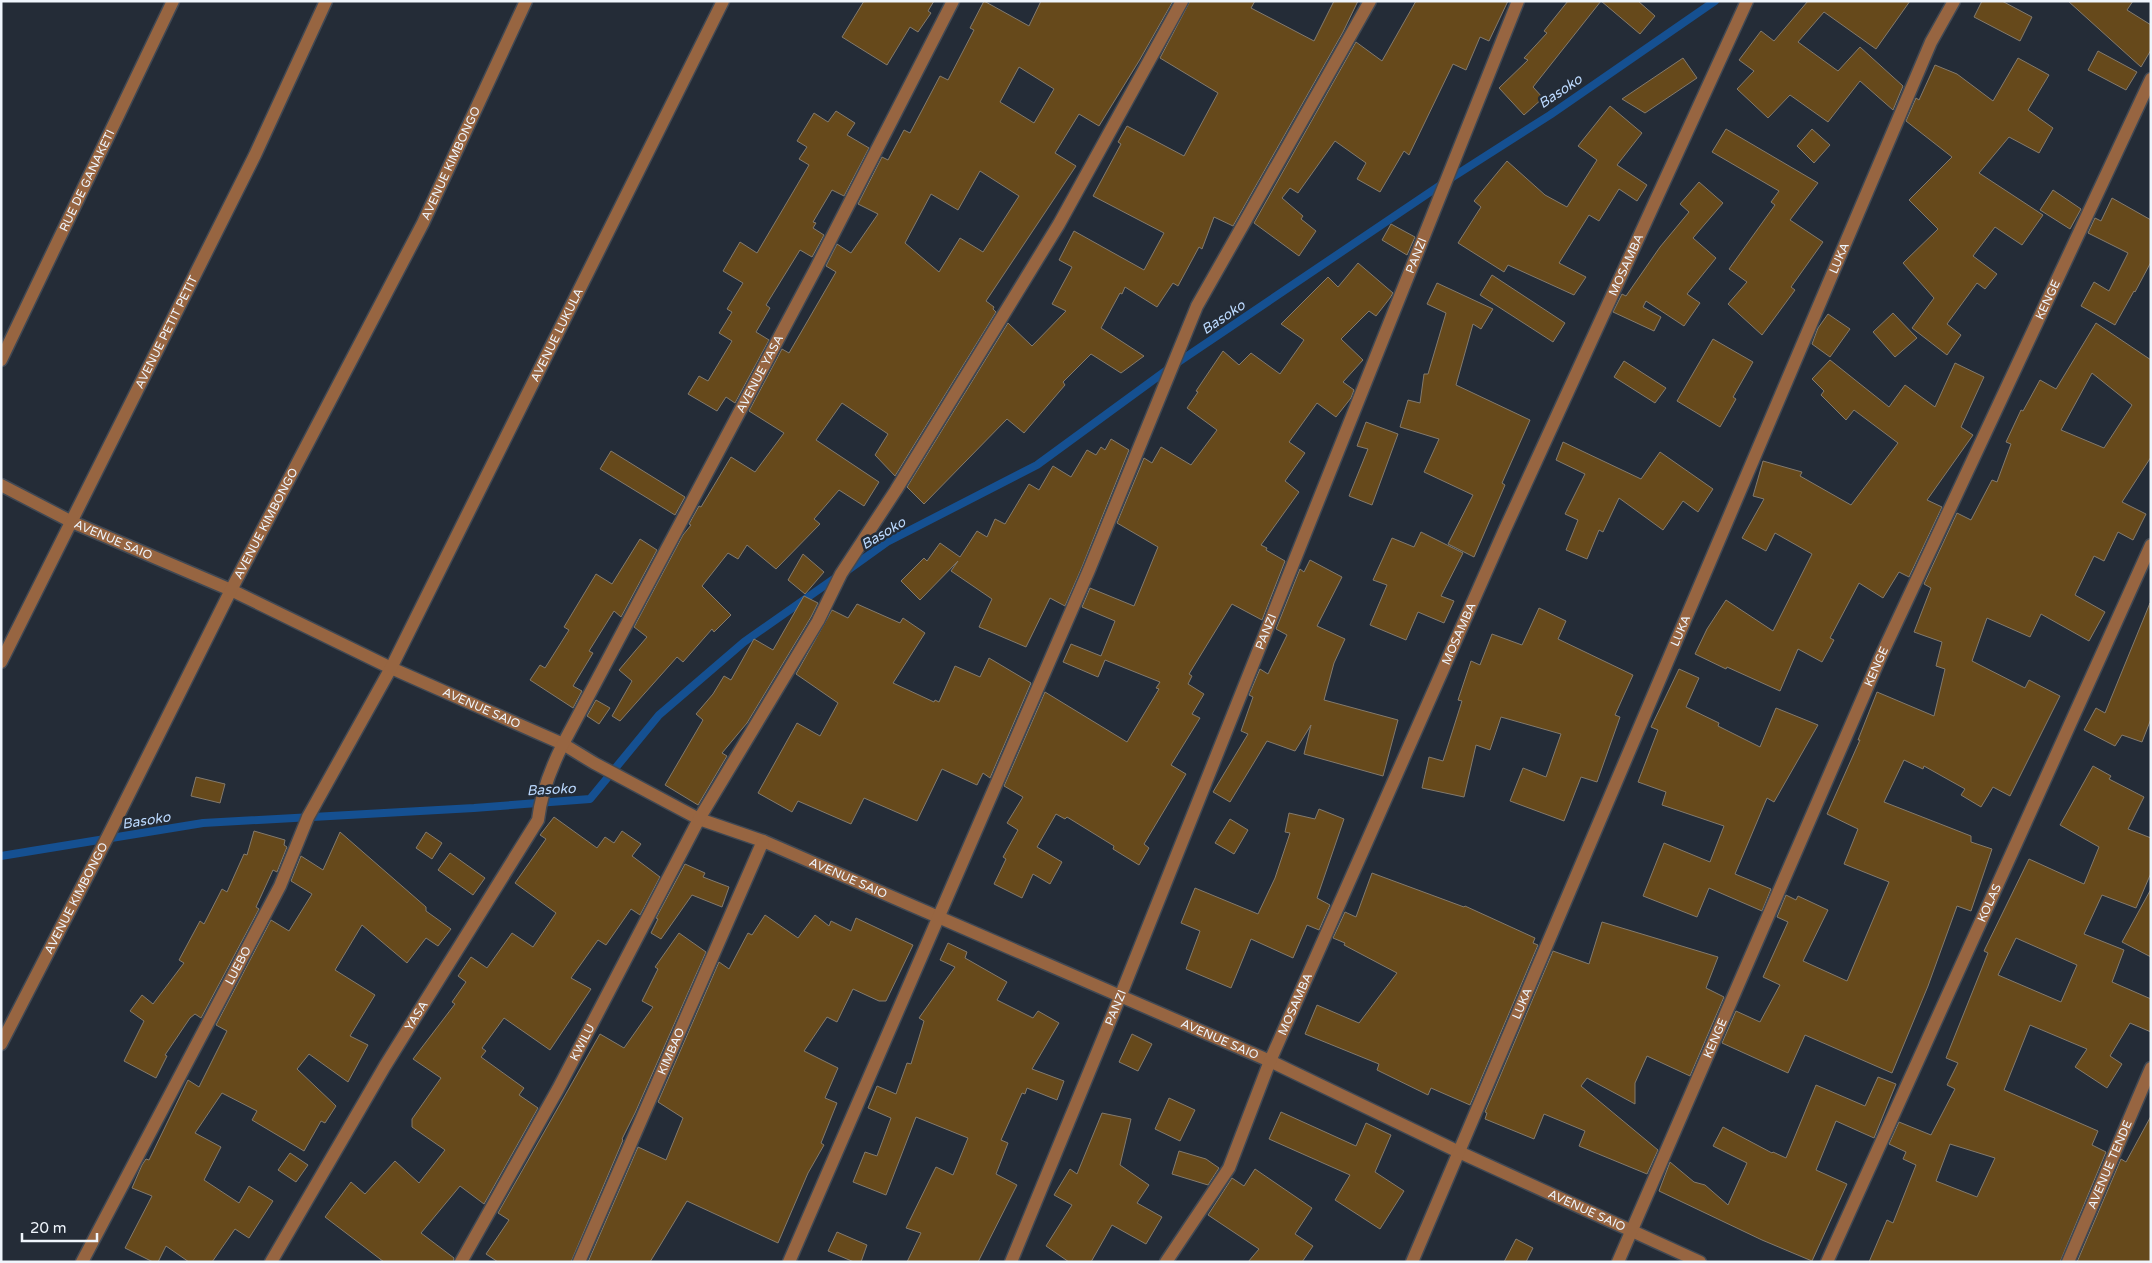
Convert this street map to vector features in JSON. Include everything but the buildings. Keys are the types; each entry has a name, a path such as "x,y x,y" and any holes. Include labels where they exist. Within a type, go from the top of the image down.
{"street":[{"name":"RUE DE GANAKETI","path":"1,360 173,1"},
{"name":"AVENUE PETIT PETIT","path":"1,662 255,155 326,1"},
{"name":"AVENUE KIMBONGO","path":"1,1044 231,590 422,223 526,1"},
{"name":"AVENUE LUKULA","path":"391,668 723,1"},
{"name":"AVENUE YASA","path":"563,744 816,268 953,1"},
{"name":"KWILU","path":"460,1262 558,1089 699,819 818,621 841,574 896,490 1059,224 1182,1"},
{"path":"789,1262 1089,570 1197,306 1370,1"},
{"name":"PANZI","path":"1011,1262 1120,997 1518,1"},
{"name":"MOSAMBA","path":"1166,1262 1229,1168 1270,1061 1509,520 1747,1"},
{"name":"LUKA","path":"1412,1262 1931,42 1954,1"},
{"name":"KENGE","path":"1618,1262 1880,658 2151,80"},
{"name":"AVENUE SAIO","path":"1,485 72,522 231,590 391,668 563,744 594,763 699,819 763,840 1270,1061 1459,1152 1700,1262"},
{"name":"KOLAS","path":"1827,1262 2151,545"},
{"name":"LUEBO","path":"82,1262 280,886 308,817 391,668"},
{"name":"YASA","path":"271,1262 385,1066 538,820 540,803 552,766 563,744"},
{"name":"KIMBAO","path":"578,1262 763,840"},
{"name":"AVENUE TENDE","path":"2068,1262 2151,1068"}],"waterway":[{"name":"Basoko","path":"848,570 887,542 1037,465 1171,367 1445,182 1550,115 1715,1"},
{"name":"Basoko","path":"1,856 203,823 474,808 590,799 659,715 744,642 838,576"}]}
